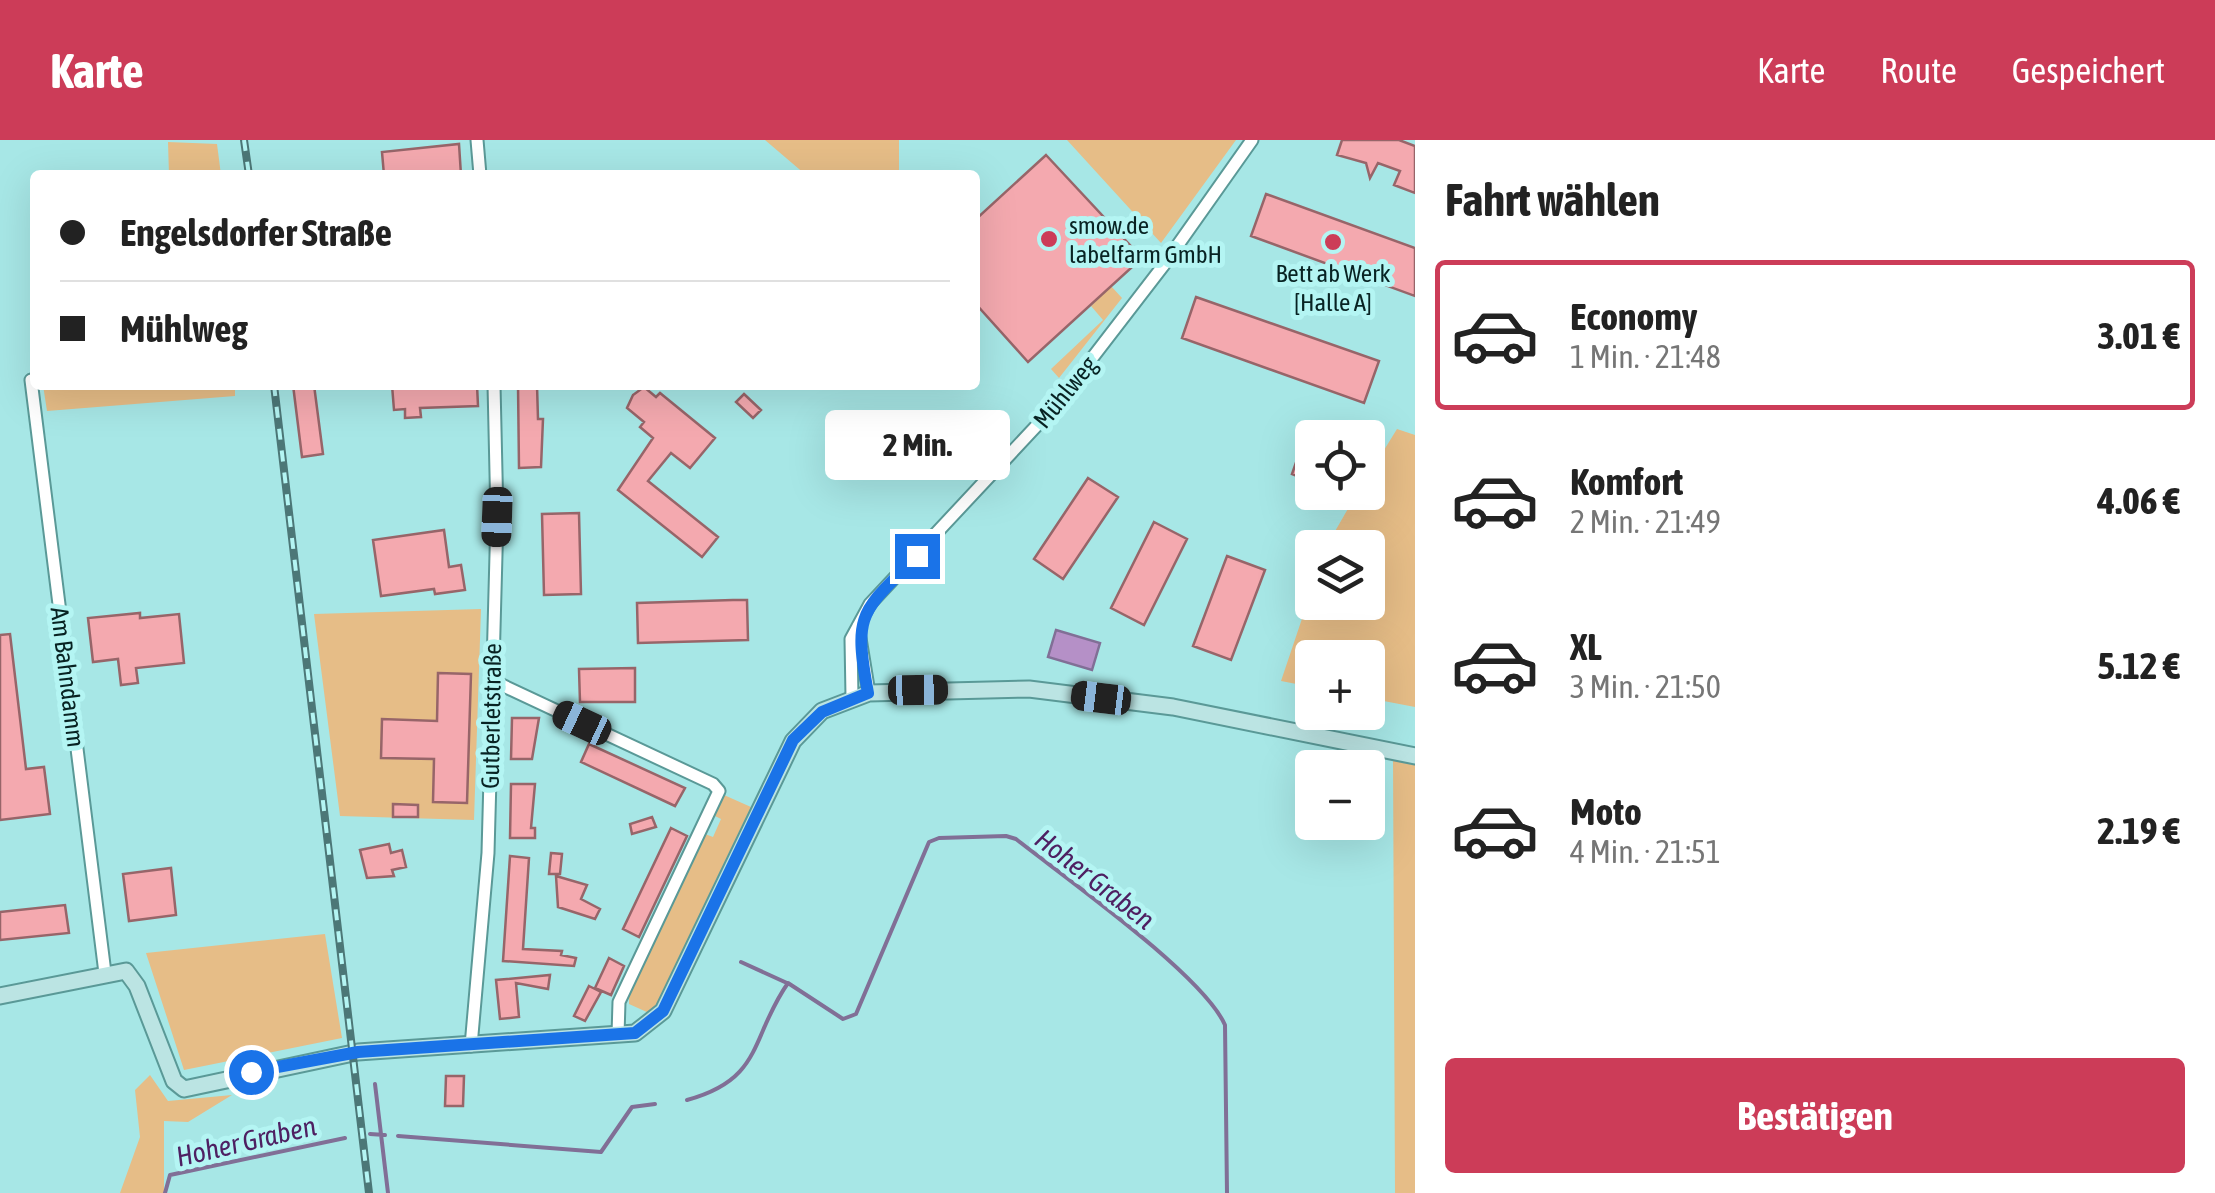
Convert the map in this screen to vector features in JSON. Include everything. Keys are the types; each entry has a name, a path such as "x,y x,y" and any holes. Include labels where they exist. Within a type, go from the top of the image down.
{"main road":[{"path":"0,996 105,973 131,974 174,1082 184,1090 358,1052 635,1033 663,1011 793,740 822,712 860,695 1029,689 1173,707 1415,756"}],"street":[{"path":"477,140 480,170"},
{"name":"Mühlweg","path":"860,695 858,626 870,604 1056,405 1163,266 1252,140"},
{"name":"Am Bahndamm","path":"32,390 105,973"},
{"name":"Gutberletstraße","path":"471,1046 485,916 497,517 494,390"},
{"path":"491,680 713,784 719,792 619,1002 618,1034"}],"shaded area":[{"path":"765,140 899,140 899,170 800,170"},
{"path":"1067,140 1236,140 1161,243"},
{"path":"168,142 217,144 220,170 169,170"},
{"path":"1111,286 1122,298 1059,378 1051,369 1103,320 1091,306"},
{"path":"44,390 235,390 235,396 47,411"},
{"path":"1397,429 1415,435 1415,707 1385,701 1385,640 1295,640 1295,684 1281,681 1302,620 1385,620 1385,530 1336,530 1347,510 1385,510 1385,448"},
{"path":"481,609 474,820 340,816 314,614"},
{"path":"1056,630 1100,643 1092,670 1048,657"},
{"path":"1393,758 1415,762 1415,1193 1395,1193"},
{"path":"724,795 751,807 649,1013 629,1004 629,995 705,834 713,837 721,819 715,816"},
{"path":"325,934 342,1038 184,1070 146,953"},
{"path":"150,1075 168,1101 232,1095 188,1122 164,1121 164,1193 120,1193 140,1137 135,1090"}],"building":[{"path":"1342,140 1399,140 1415,146 1415,193 1394,185 1400,171 1378,163 1370,178 1366,163 1337,155"},
{"path":"459,144 461,170 384,170 382,152"},
{"name":"smow.de labelfarm GmbH","path":"1046,155 1142,258 1028,362 980,309 980,215"},
{"name":"Bett ab Werk [Halle A]","path":"1266,194 1415,248 1415,296 1251,236"},
{"path":"1196,297 1379,361 1364,403 1182,338"},
{"path":"294,390 315,390 323,454 302,457"},
{"path":"392,390 477,390 478,406 420,408 421,417 405,418 405,409 394,410"},
{"path":"518,390 537,390 538,419 543,419 541,467 519,468"},
{"path":"640,390 648,390 656,397 660,393 715,438 690,468 671,453 648,481 718,537 702,557 618,490 653,438 640,427 644,422 627,408"},
{"path":"744,394 761,410 753,418 736,402"},
{"path":"1088,478 1118,497 1063,579 1034,559"},
{"path":"579,513 581,594 544,595 542,514"},
{"path":"1154,522 1187,539 1144,625 1111,608"},
{"path":"444,530 449,567 461,565 465,590 435,594 434,589 381,596 373,540"},
{"path":"1227,556 1265,570 1231,660 1193,646"},
{"path":"747,600 748,640 638,643 637,603"},
{"path":"140,613 140,618 179,614 184,663 136,668 138,683 121,685 118,659 93,662 88,618"},
{"path":"10,634 26,769 44,767 50,814 0,820 0,635"},
{"path":"635,668 635,702 580,702 579,669"},
{"path":"438,673 471,674 467,803 433,802 434,759 381,758 382,719 437,721"},
{"path":"512,718 539,718 532,759 511,759"},
{"path":"589,744 685,788 675,806 581,762"},
{"path":"511,784 535,784 531,828 535,828 535,838 510,838"},
{"path":"393,804 418,805 418,817 393,817"},
{"path":"652,817 656,827 632,834 630,824"},
{"path":"671,828 687,836 639,937 623,929"},
{"path":"389,844 391,853 402,850 406,867 392,870 394,876 367,878 360,850"},
{"path":"551,853 562,854 560,874 549,874"},
{"path":"510,856 529,858 523,949 562,951 561,955 576,958 574,966 503,961"},
{"path":"171,868 176,915 129,921 123,874"},
{"path":"556,876 587,885 581,899 600,909 595,919 558,907"},
{"path":"65,905 69,933 0,940 0,912"},
{"path":"609,958 624,966 611,995 595,988"},
{"path":"550,975 548,989 516,983 519,1017 500,1019 496,980"},
{"path":"589,986 601,992 585,1021 574,1016"},
{"path":"446,1076 464,1076 463,1106 445,1106"}],"waterway":[{"name":"Hoher Graben","path":"687,1100 712,1091 743,1068 788,983 843,1019 856,1014 929,842 939,838 1006,836 1016,839 1162,954 1212,1004 1225,1025 1227,1193"},
{"path":"741,962 787,983"},
{"path":"375,1084 388,1193"},
{"name":"Hoher Graben","path":"398,1136 601,1152 632,1107 655,1104"},
{"path":"370,1134 385,1135"},
{"name":"Hoher Graben","path":"165,1193 170,1175 345,1138"}],"railway":[{"path":"244,140 248,170"},
{"path":"275,390 369,1193"}],"place":[{"name":"smow.de labelfarm GmbH","path":"1049,239"},
{"name":"Bett ab Werk [Halle A]","path":"1333,242"}],"route":[{"path":"251,1072 358,1052 635,1033 652,1022 663,1011 793,740 822,712 868,693 858,626 870,604 917,556"}]}
